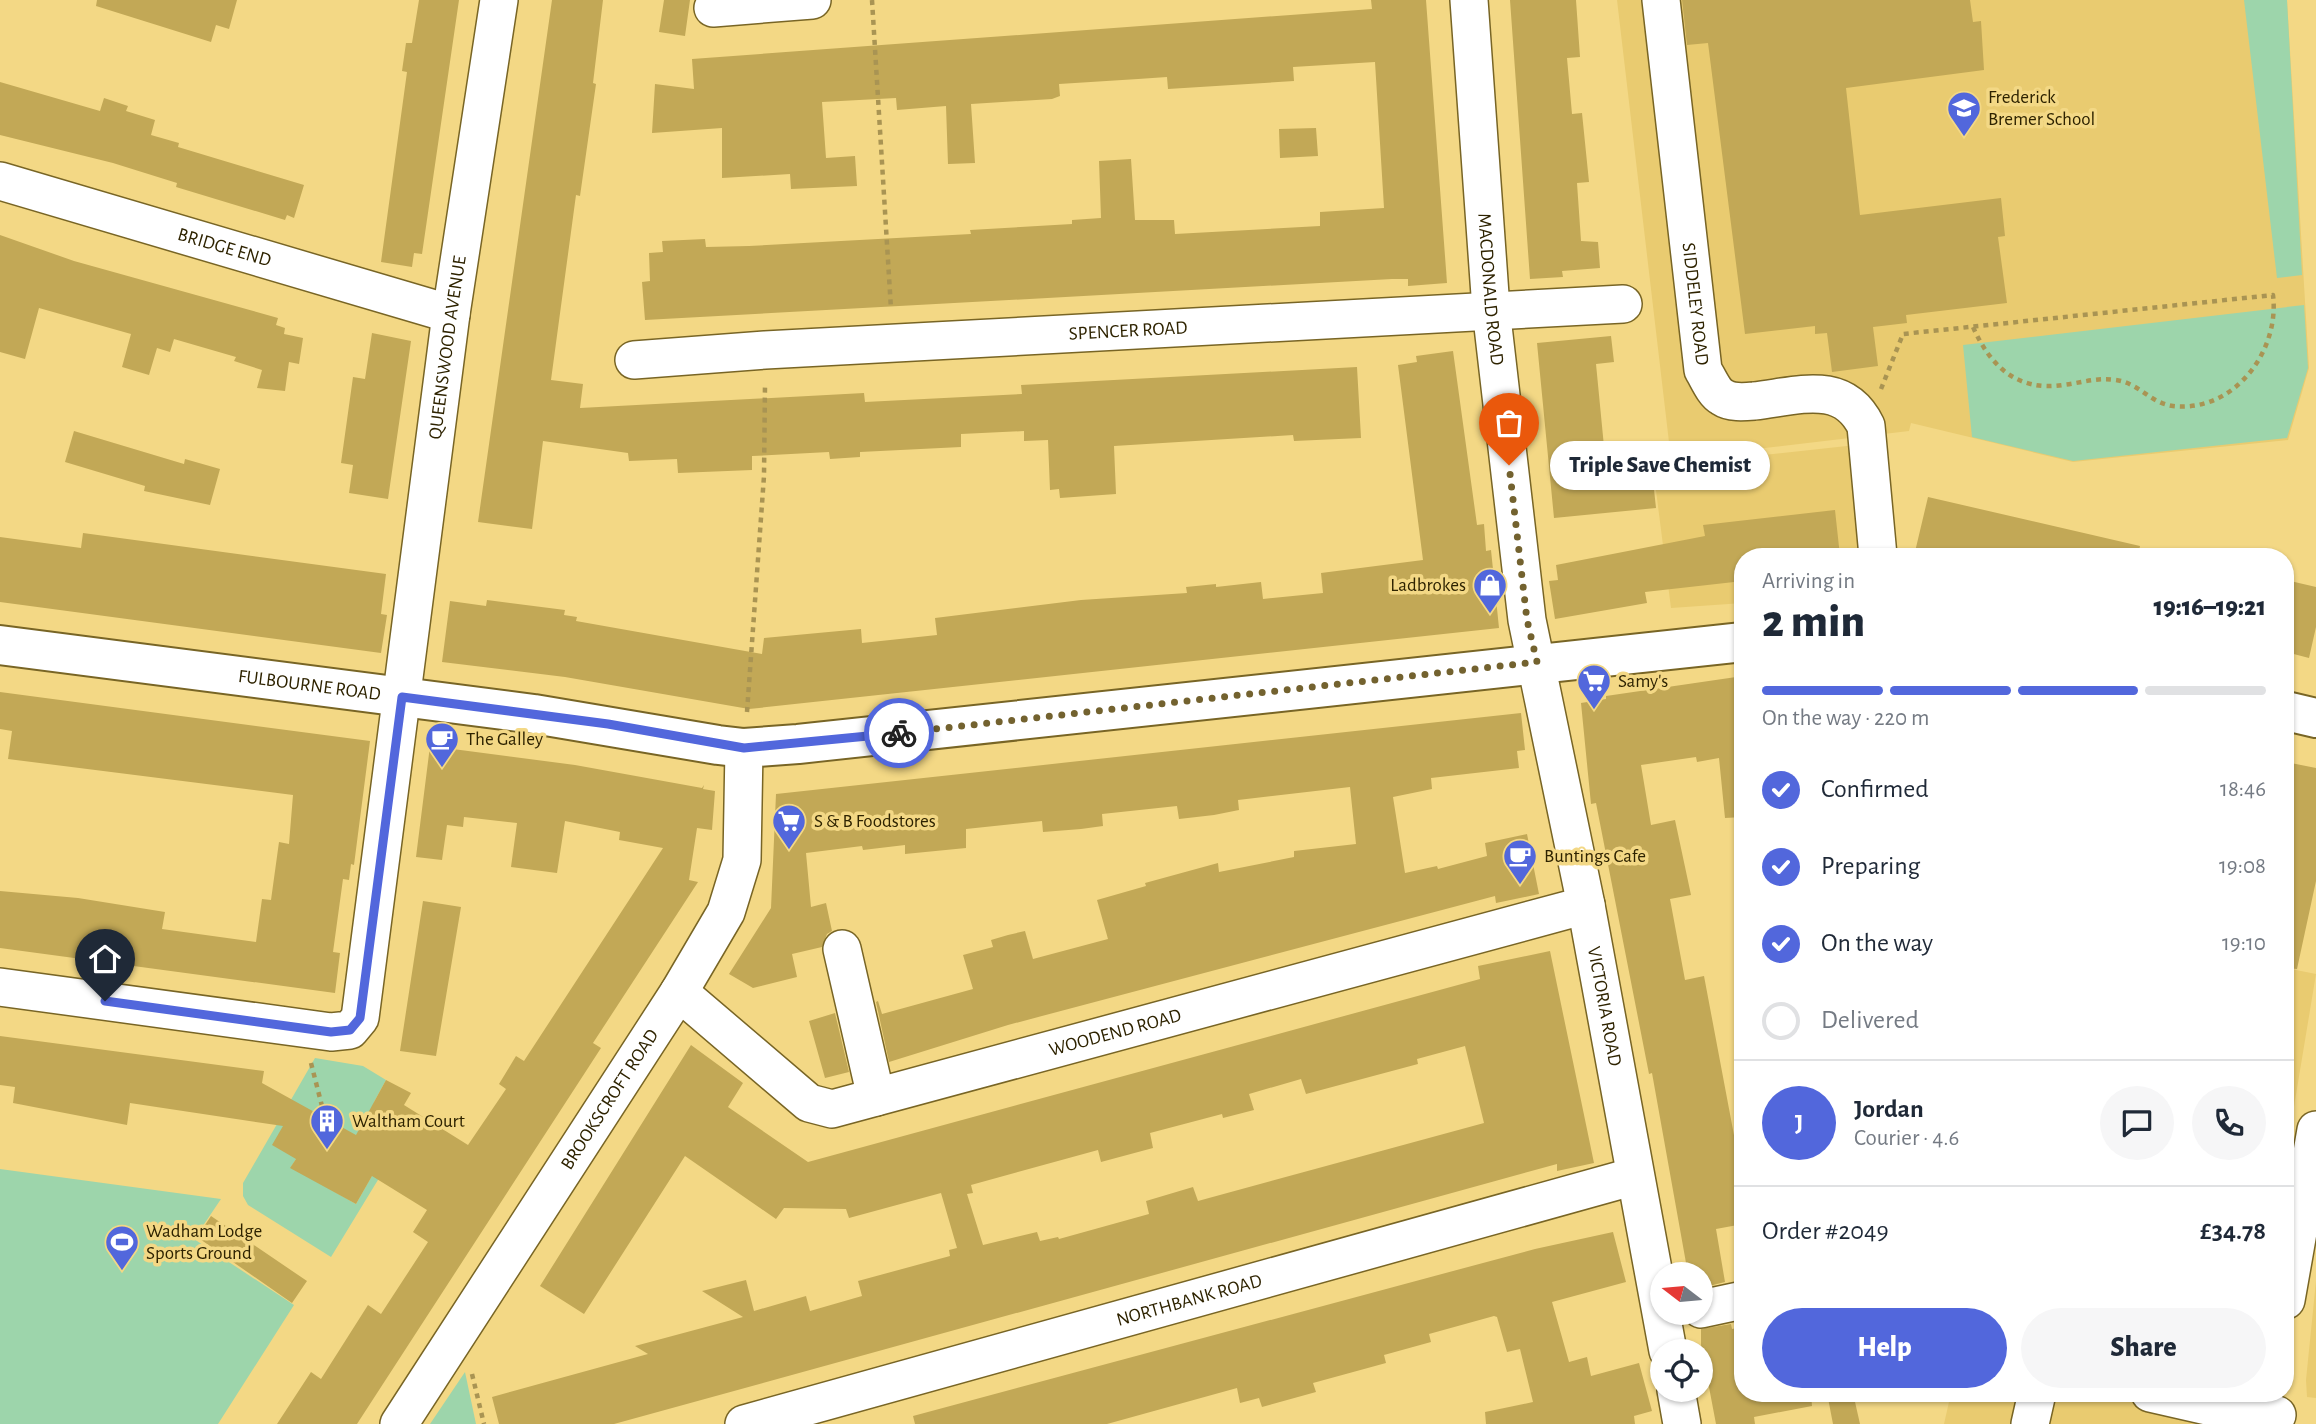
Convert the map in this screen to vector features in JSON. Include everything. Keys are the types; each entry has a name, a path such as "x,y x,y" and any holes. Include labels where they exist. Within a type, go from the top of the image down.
{"main road":[{"name":"FULBOURNE ROAD","path":"0,645 608,724 744,748 1734,643"},
{"path":"2294,713 2316,718"}],"street":[{"name":"QUEENSWOOD AVENUE","path":"0,987 331,1032 350,1030 360,1018 451,314 499,0"},
{"path":"713,8 812,0"},
{"name":"MACDONALD ROAD","path":"1469,0 1491,309 1527,620 1537,662"},
{"name":"SIDDELEY ROAD","path":"1661,0 1703,370 1720,397 1738,402 1822,393 1841,396 1857,408 1866,426"},
{"name":"BRIDGE END","path":"0,181 451,314"},
{"name":"SPENCER ROAD","path":"634,360 765,350 1623,304"},
{"path":"1866,426 1877,548"},
{"name":"VICTORIA ROAD","path":"1537,662 1586,905 1635,1176 1671,1327"},
{"name":"BROOKSCROFT ROAD","path":"399,1424 679,992 726,912 736,887 742,860 744,748"},
{"name":"WOODEND ROAD","path":"679,992 810,1103 832,1109 1586,905"},
{"path":"842,950 876,1097"},
{"path":"2294,1208 2297,1174 2316,1130"},
{"name":"NORTHBANK ROAD","path":"744,1424 1635,1176"},
{"path":"1713,1306 1734,1302"},
{"path":"1678,1402 1682,1424"},
{"path":"2030,1424 2035,1402"},
{"path":"2190,1402 2238,1413 2280,1411"}],"path":[{"path":"872,0 893,345"},
{"path":"1866,426 1903,334 2273,295 2275,312 2271,337 2258,364 2240,383 2217,399 2192,405 2156,402 2138,387 2117,380 2095,379 2060,386 2037,385 2005,374 1986,355 1973,327"},
{"path":"744,748 764,476 765,350"},
{"path":"307,1055 324,1114 320,1122"}],"shaded area":[{"name":"Frederick Bremer School","path":"1617,0 2287,0 2309,368 2288,440 2073,462 1911,423 1909,431 1671,459"},
{"path":"1856,445 1862,548 1734,548 1734,604 1671,608 1653,467"},
{"path":"2294,970 2316,974 2294,1107"},
{"path":"2316,1281 2316,1398 2307,1397 2306,1380"},
{"path":"1949,1402 2245,1402 2244,1424 1944,1424"}],"green space":[{"path":"2244,0 2287,0 2302,275 2277,278"},
{"path":"2304,305 2308,368 2287,438 2073,461 1972,437 1963,345"},
{"path":"315,1058 363,1066 386,1080 374,1102 412,1124 331,1257 248,1205 243,1196 243,1183","holes":["382,1158 356,1204 291,1167 296,1159"]},
{"name":"Wadham Lodge Sports Ground","path":"0,1169 221,1199 194,1239 294,1305 218,1424 0,1424"},
{"path":"465,1372 476,1424 430,1424"}],"building":[{"path":"97,0 237,0 229,29 216,25 211,42 96,6"},
{"path":"419,0 459,0 422,254 414,253 412,267 381,262 407,72 402,71 406,43 412,43"},
{"path":"552,0 603,0 593,83 596,84 580,196 576,195 551,380 583,384 580,408 864,393 865,402 1022,394 1021,385 1357,367 1361,438 1294,441 1293,435 1114,446 1116,494 1060,498 1059,489 1050,490 1048,440 1024,441 1024,431 961,434 961,447 860,452 860,457 830,459 829,452 752,456 752,470 678,473 677,459 629,461 628,453 543,441 532,529 478,522"},
{"path":"664,0 690,0 685,36 659,32"},
{"path":"1371,0 1426,0 1447,283 1408,286 1408,279 1392,279 645,320 642,282 650,281 649,253 663,252 662,241 705,239 706,247 749,246 971,234 970,230 1072,224 1072,220 1101,218 1099,161 1131,159 1135,220 1174,220 1175,234 1320,226 1320,212 1384,208 1375,62 1293,67 1294,81 1168,89 1167,77 1059,84 1060,96 1052,99 971,104 975,163 948,164 946,106 897,110 896,98 822,102 826,158 855,156 857,186 791,189 790,174 722,178 722,128 652,133 655,84 694,89 692,59 1372,9"},
{"path":"1510,0 1576,0 1580,57 1567,58 1572,114 1582,113 1589,182 1577,183 1581,241 1598,242 1600,268 1562,271 1563,277 1530,279"},
{"path":"1682,0 1970,0 1973,22 1981,21 1984,70 1846,88 1860,215 2001,198 2005,236 1998,237 2007,303 1906,315 1907,323 1873,327 1878,366 1832,372 1827,333 1815,334 1815,326 1745,334 1708,43 1687,45"},
{"path":"0,82 100,111 104,98 128,106 126,111 155,120 151,135 179,143 178,147 304,185 294,218 287,215 285,220 176,187 177,183 113,163 0,135"},
{"path":"1316,128 1318,156 1280,158 1279,129"},
{"path":"0,235 74,261 278,318 276,325 285,328 284,334 303,338 299,364 289,362 285,391 257,388 262,370 234,361 236,357 174,339 170,352 157,348 149,375 122,367 131,334 39,308 25,359 0,352"},
{"path":"372,333 411,341 388,499 349,493 353,465 341,463 353,377 365,379"},
{"path":"1611,336 1614,362 1596,364 1605,457 1650,453 1656,508 1554,518 1537,343"},
{"path":"1453,351 1477,525 1484,524 1486,551 1491,550 1499,628 749,709 565,677 442,662 450,601 486,606 487,600 565,610 564,615 577,617 576,621 762,654 764,638 861,629 862,643 937,635 935,618 1081,600 1187,593 1186,587 1261,582 1263,599 1323,593 1321,573 1423,560 1398,365 1417,362 1416,356"},
{"path":"74,431 184,464 185,459 220,469 210,505 144,491 145,486 65,462"},
{"path":"1928,497 2140,546 2140,548 1916,548"},
{"path":"1835,510 1839,548 1734,548 1734,582 1645,592 1647,603 1555,619 1549,581 1558,580 1556,565 1705,536 1703,525"},
{"path":"83,533 386,574 381,614 387,615 381,653 0,602 0,537 81,548"},
{"path":"2294,582 2316,587 2316,627 2309,658 2294,654"},
{"path":"1734,677 1734,818 1725,818 1719,758 1697,762 1696,757 1641,765 1651,825 1675,820 1691,895 1670,899 1685,980 1704,976 1734,1135 1734,1226 1716,1229 1725,1282 1713,1285 1713,1262 1686,1262 1652,1073 1649,1074 1596,803 1591,804 1581,703 1606,699 1606,696"},
{"path":"0,692 370,741 354,865 351,864 349,880 343,879 333,952 340,953 335,993 0,948 0,891 78,898 165,912 162,929 256,942 262,899 271,900 279,842 289,844 293,795 8,759 12,731 0,729"},
{"path":"1521,713 1525,750 1517,751 1519,768 1431,778 1432,789 1393,797 1405,873 1437,866 1438,869 1487,856 1485,843 1527,834 1539,894 1496,903 1495,896 1008,1025 889,1062 876,1002 878,1001 882,1014 973,989 963,955 993,947 991,940 1008,935 1025,931 1033,959 1108,939 1097,900 1146,886 1145,883 1218,863 1219,872 1294,857 1294,851 1356,844 1350,787 1238,800 1239,810 1179,819 1177,806 1102,814 1103,826 1081,829 1043,832 1042,821 966,829 966,848 905,854 905,845 863,850 862,846 806,853 811,907 826,903 832,931 827,934 822,947 792,954 797,977 753,988 729,974 771,908 776,794"},
{"path":"430,746 575,765 702,788 704,785 703,789 715,791 712,830 697,828 689,880 698,882 593,1043 601,1048 357,1424 277,1424 311,1372 321,1379 368,1305 381,1314 428,1242 413,1232 427,1210 372,1176 356,1204 290,1168 296,1159 272,1145 283,1126 130,1103 127,1125 13,1103 15,1087 0,1085 0,1036 264,1071 262,1083 356,1135 386,1080 411,1093 404,1105 468,1145 506,1089 499,1084 516,1056 524,1061 663,848 619,840 620,832 565,821 557,873 511,867 517,823 464,817 463,827 447,825 442,860 416,857"},
{"path":"2294,764 2316,768 2316,881 2297,969 2294,969"},
{"path":"423,901 461,907 436,1056 400,1051"},
{"path":"1550,951 1594,1163 1557,1171 1557,1164 614,1424 499,1424 492,1397 648,1354 635,1346 743,1317 702,1291 746,1280 754,1311 806,1296 810,1311 862,1296 858,1281 950,1256 949,1250 957,1248 941,1193 849,1218 846,1209 784,1208 776,1219 685,1156 584,1314 540,1286 691,1045 743,1083 728,1107 808,1162 1480,979 1478,966","holes":["1465,1046 1484,1123 1198,1201 1193,1187 1146,1201 1149,1214 1059,1239 1040,1241 1037,1232 983,1245 967,1194 973,1193 971,1185 1098,1150 1101,1162 1153,1148 1150,1133 1222,1114 1223,1118 1254,1110 1249,1094 1301,1079 1306,1094 1418,1064 1417,1059"]},
{"path":"835,1013 849,1072 825,1078 809,1021"},
{"path":"211,1216 307,1281 292,1303 197,1237"},
{"path":"1613,1232 1626,1282 1552,1302 1569,1362 1587,1357 1591,1376 1639,1363 1652,1411 1634,1416 1635,1424 1486,1424 1485,1412 1533,1402 1520,1349 1507,1352 1497,1317 1494,1316 1429,1334 1431,1342 1384,1355 1386,1363 1313,1383 1316,1392 1262,1407 1259,1398 1240,1403 1237,1388 1107,1424 915,1424 913,1416 1535,1249"},
{"path":"1731,1324 1734,1329 1734,1402 1812,1402 1812,1406 1754,1417 1755,1424 1716,1424 1712,1402 1713,1339 1701,1339 1701,1329"},
{"path":"1829,1402 1855,1402 1860,1424 1833,1424"}],"way so far":[{"path":"899,733 1537,662 1527,620 1509,465"}],"place":[{"name":"Frederick Bremer School","path":"1964,138"},
{"name":"Triple Save Chemist","path":"1509,465"},
{"name":"Ladbrokes","path":"1490,615"},
{"name":"Samy's","path":"1594,711"},
{"name":"The Galley","path":"442,769"},
{"name":"S & B Foodstores","path":"789,851"},
{"name":"Buntings Cafe","path":"1520,886"},
{"name":"Waltham Court","path":"327,1151"},
{"name":"Wadham Lodge Sports Ground","path":"122,1272"}],"route":[{"path":"105,1001 331,1032 350,1030 360,1018 402,697 608,724 744,748 899,733"}]}
